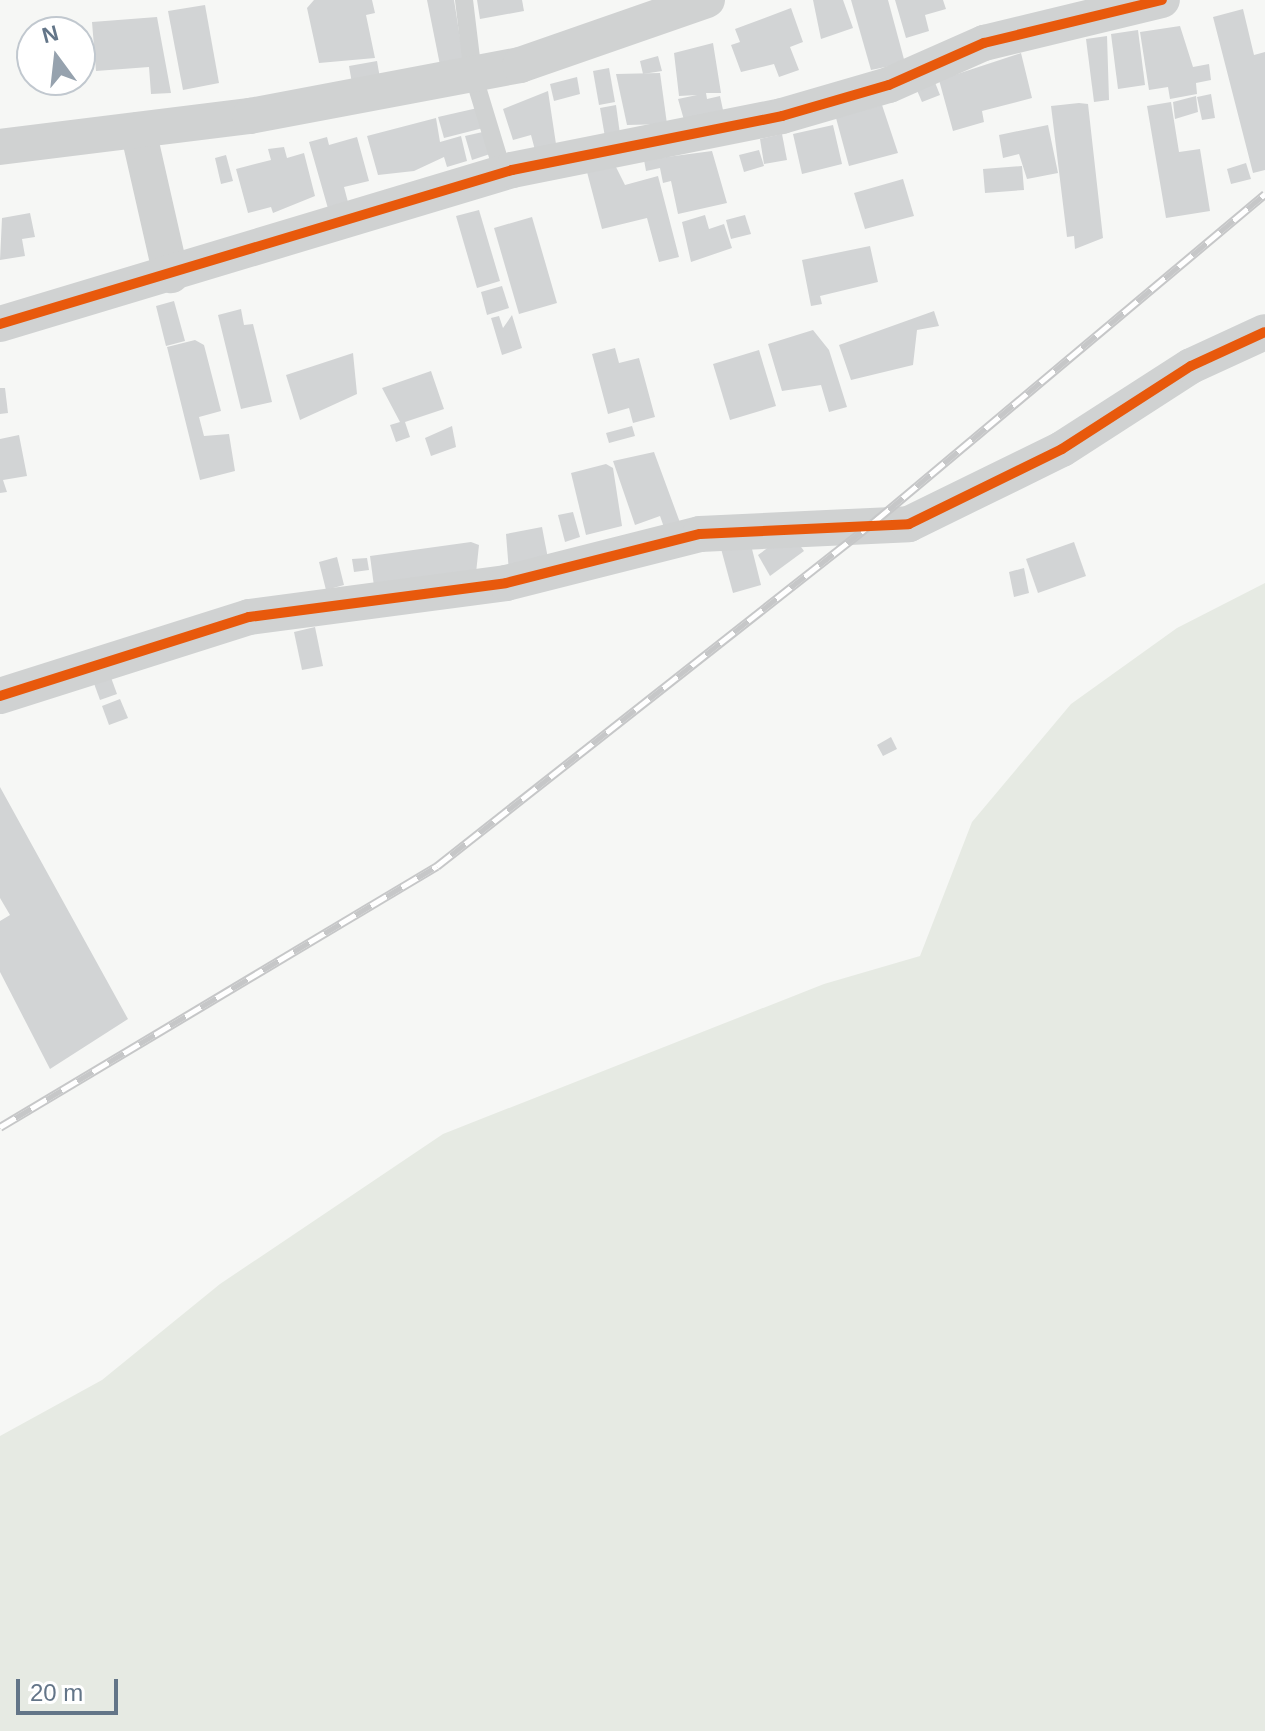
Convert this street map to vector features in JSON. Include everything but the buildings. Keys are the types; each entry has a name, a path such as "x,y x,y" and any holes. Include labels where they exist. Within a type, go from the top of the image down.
{"street":[{"path":"0,147 138,130 473,74 707,0"},
{"path":"0,324 503,173 782,116 889,85 984,43 1162,0"},
{"path":"138,130 171,275"},
{"path":"0,696 249,617 506,583 700,534 909,524 1062,449 1191,366 1265,332"}],"lane":[{"path":"464,0 473,74 503,173"}],"shaded area":[{"path":"1265,583 1265,1731 0,1731 0,1436 102,1380 220,1284 443,1134 824,984 920,956 972,822 1071,704 1177,628"}],"railway":[{"path":"0,1127 437,866 875,521 1265,194"}],"cycle path":[{"path":"0,324 512,170 782,116 889,85 984,43 1162,0"},
{"path":"0,696 249,617 506,583 700,534 909,524 1062,449 1191,366 1265,332"}]}
